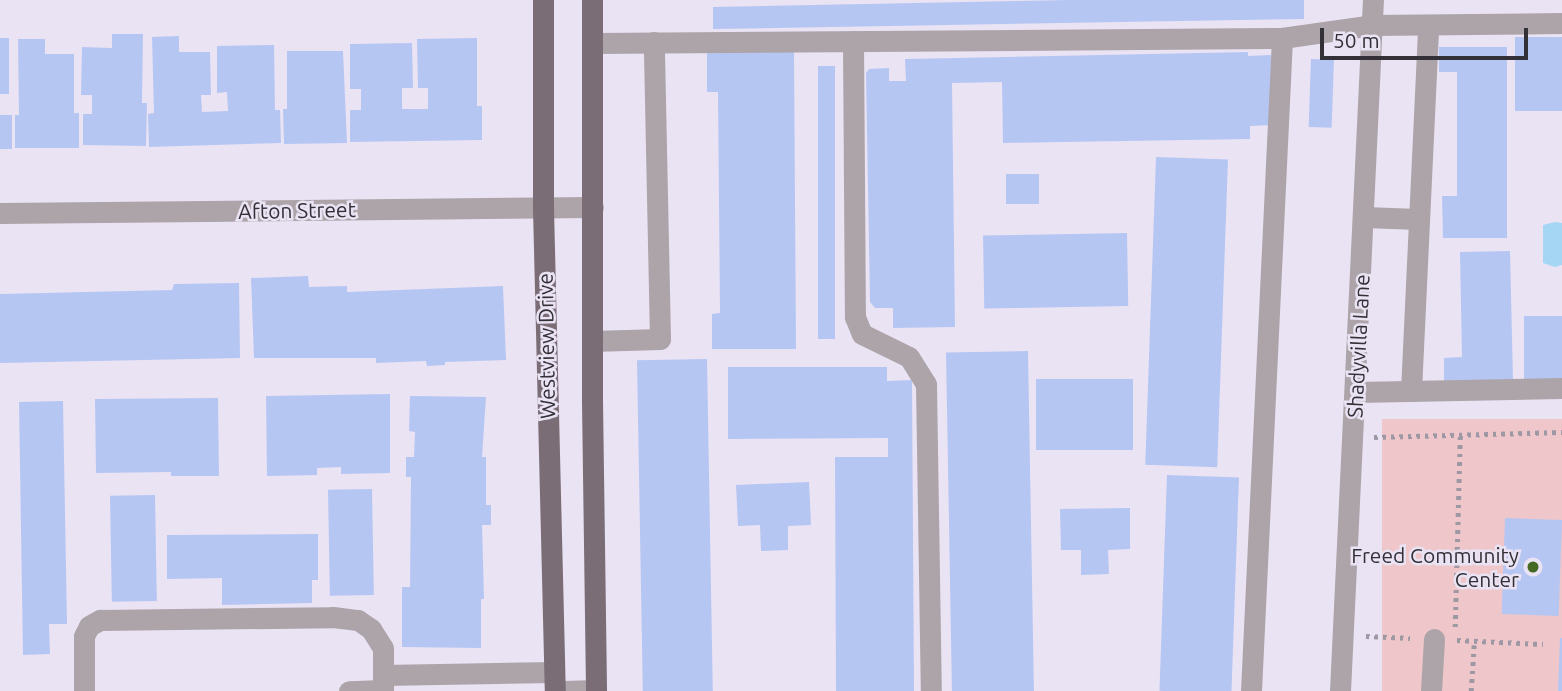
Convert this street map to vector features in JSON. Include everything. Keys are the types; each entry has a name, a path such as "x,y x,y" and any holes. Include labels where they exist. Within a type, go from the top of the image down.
{"main road":[{"name":"Westview Drive","path":"542,0 543,208 557,685"},
{"path":"592,0 596,691"}],"street":[{"name":"Shadyvilla Lane","path":"1340,691 1373,0"},
{"path":"593,43 1282,37 1372,25 1427,27 1562,23"},
{"path":"1410,391 1427,27"},
{"path":"1251,691 1282,37"},
{"path":"853,41 855,317 862,334 909,357 926,384 931,691"},
{"path":"592,341 660,338 654,42"},
{"name":"Afton Street","path":"0,213 593,207"},
{"path":"1364,216 1418,219"},
{"path":"1356,392 1562,388"},
{"path":"85,691 84,636 89,626 100,620 333,617 358,620 371,629 383,648 383,690 349,691"},
{"path":"1431,691 1445,640"},
{"path":"383,675 557,685 596,691"}],"path":[{"path":"1353,437 1562,432"},
{"path":"1445,640 1460,435"},
{"path":"1471,691 1474,645"}],"shaded area":[{"path":"1382,419 1562,419 1562,691 1382,691"}],"water":[{"path":"1562,223 1562,265 1555,267 1543,263 1543,225"}],"building":[{"path":"1070,0 1304,0 1304,19 713,29 713,7"},
{"path":"112,34 143,34 142,103 147,103 146,146 83,145 83,114 92,114 92,95 81,95 82,47 112,48"},
{"path":"179,36 179,52 210,52 211,95 201,95 202,112 228,111 227,92 217,93 217,46 274,45 275,110 280,110 281,143 149,147 148,114 154,113 152,37"},
{"path":"1515,37 1562,37 1562,111 1515,111"},
{"path":"0,38 9,38 9,94 0,94"},
{"path":"477,38 477,106 482,106 482,140 350,142 350,110 361,110 361,89 350,89 350,44 412,43 413,88 402,88 402,109 428,109 428,88 418,88 417,39"},
{"path":"18,39 45,39 45,54 74,54 74,113 79,113 79,148 15,148 15,115 19,115"},
{"path":"1439,47 1507,47 1507,238 1443,238 1442,196 1457,196 1457,72 1439,72"},
{"path":"287,51 343,51 347,143 284,144 283,109 287,109"},
{"path":"707,52 794,52 796,349 712,349 712,314 720,313 718,92 707,92"},
{"path":"1248,52 1248,56 1271,55 1272,125 1250,126 1250,139 1003,143 1002,82 952,83 955,327 893,328 893,308 875,308 870,302 866,73 869,69 889,68 889,81 906,81 905,59"},
{"path":"1311,59 1334,60 1332,128 1309,127"},
{"path":"818,66 835,66 835,339 818,339"},
{"path":"0,115 12,115 12,149 0,149"},
{"path":"1156,157 1228,160 1217,467 1145,465"},
{"path":"1006,174 1039,174 1039,204 1006,204"},
{"path":"1127,233 1128,306 984,309 983,236"},
{"path":"1510,251 1513,380 1444,381 1444,358 1462,357 1460,252"},
{"path":"308,276 309,287 347,286 347,292 503,286 506,360 445,362 445,365 427,366 426,361 376,363 376,358 254,358 251,278"},
{"path":"239,283 240,358 0,363 0,294 172,290 174,284"},
{"path":"1524,316 1562,316 1562,379 1524,379"},
{"path":"1028,351 1034,691 952,691 946,352"},
{"path":"707,359 713,691 643,691 637,360"},
{"path":"728,367 887,367 887,381 912,380 914,691 836,691 835,457 888,457 888,438 728,439"},
{"path":"1036,379 1133,379 1133,450 1036,450"},
{"path":"390,394 390,473 341,474 341,467 317,468 317,475 267,476 266,396"},
{"path":"410,396 486,397 482,457 486,457 486,505 491,505 491,525 482,525 484,599 481,599 481,648 402,647 402,587 410,587 411,477 406,477 406,457 414,457 415,432 409,431"},
{"path":"218,398 219,476 171,476 171,472 96,473 95,399"},
{"path":"63,401 67,624 49,624 50,654 23,655 19,402"},
{"path":"1167,475 1239,478 1232,691 1159,691"},
{"path":"809,482 811,525 788,526 788,550 761,551 760,525 738,526 736,485"},
{"path":"372,489 374,595 330,596 328,490"},
{"path":"155,495 157,601 112,602 110,496"},
{"path":"1130,508 1130,549 1108,550 1109,574 1081,575 1081,550 1061,550 1060,509"},
{"name":"Freed Community Center","path":"1505,518 1562,520 1559,616 1502,614"},
{"path":"318,534 318,580 312,580 312,603 222,605 222,578 167,579 167,535"},
{"path":"1560,638 1562,691 1558,691"}],"place":[{"name":"Freed Community Center","path":"1533,567"}]}
